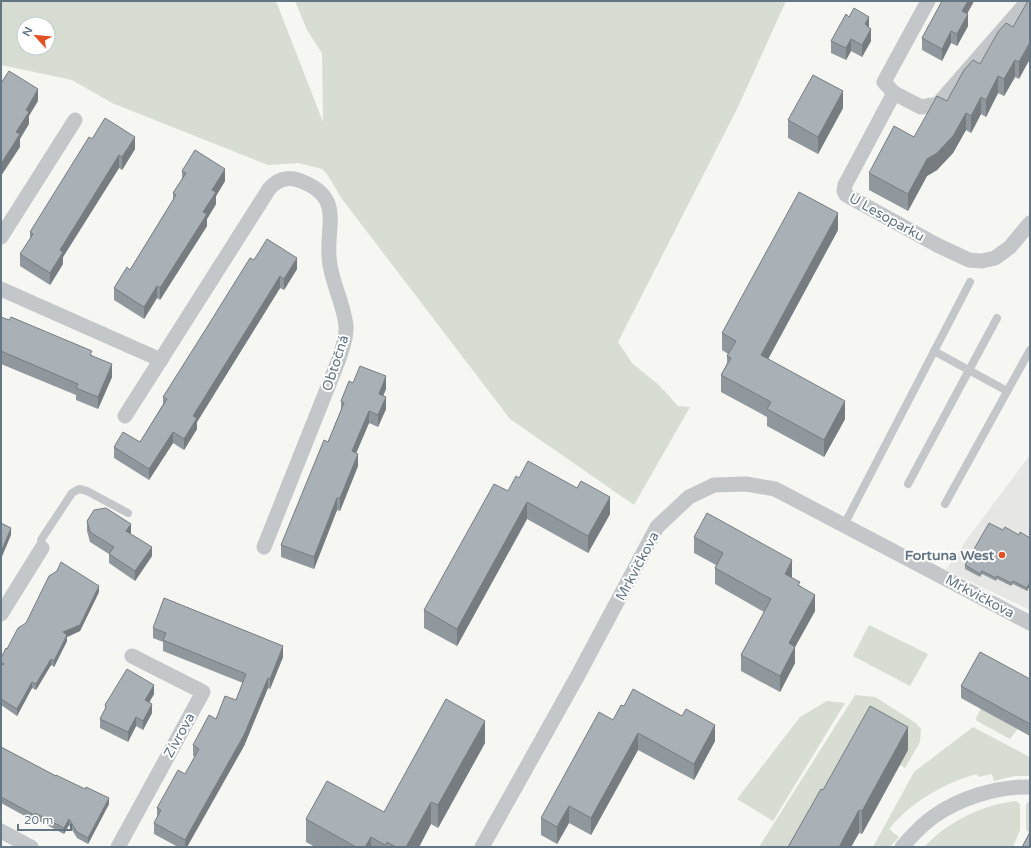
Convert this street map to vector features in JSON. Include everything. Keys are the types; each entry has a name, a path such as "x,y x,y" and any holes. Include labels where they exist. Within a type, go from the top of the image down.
{"street":[{"path":"928,1 884,82 894,93 921,107 938,104 1028,1"},
{"name":"U Lesoparku","path":"894,93 845,185 844,191 846,195 937,245 969,260 989,260 1010,247 1030,223"},
{"path":"1,237 75,120"},
{"name":"Obtočná","path":"125,416 264,196 274,183 292,179 305,183 314,188 327,202 331,212 330,266 346,327 339,359 264,547"},
{"path":"1,289 161,360"},
{"name":"Mrkvičkova","path":"482,847 573,684 657,527 689,497 714,485 746,484 775,489 1030,623"},
{"path":"1,613 42,548"},
{"name":"Zívrova","path":"118,847 203,692 132,656"},
{"path":"902,847 933,817 957,802 994,791 1030,787"},
{"path":"1,830 31,847"}],"lane":[{"path":"844,525 970,282"},
{"path":"908,484 997,318"},
{"path":"945,504 1030,350"},
{"path":"934,351 1007,391"},
{"path":"42,548 41,540 72,493 79,489 87,491 128,513"}],"shaded area":[{"path":"1,1 276,1 323,122 322,53 307,30 295,1 786,1 738,107 618,342 632,363 659,385 678,406 690,407 634,505 510,419 342,199 327,174 322,169 298,163 268,165 112,103 72,80 1,65"},
{"path":"1030,455 1030,610 946,570"},
{"path":"869,625 928,654 910,686 853,656"},
{"path":"855,695 875,697 916,723 921,729 920,742 905,768 900,765 801,847 759,847"},
{"path":"827,701 845,703 773,821 737,799 800,717"},
{"path":"982,706 989,713 1017,729 1019,727 1010,739 977,721 976,718"},
{"path":"973,727 1028,756 1030,759 1030,776 1015,776 994,781 992,774 978,777 977,774 940,788 907,810 889,829 899,837 890,847 873,847 914,772"},
{"path":"1016,801 1020,804 1020,830 1013,847 924,847 933,838 966,816 990,806"},
{"path":"1030,801 1030,834 1026,830 1026,804"}],"building":[{"path":"942,1 968,1 962,11 968,14 957,34 951,31 942,49 922,38"},
{"path":"1028,1 1030,1 1030,42 1019,62 1015,60 1004,79 998,76 986,100 981,97 971,116 966,113 953,136 937,153 927,159 908,194 869,173 894,126 914,137 937,96 947,101 964,70 973,60 980,64 998,32 1006,23 1013,27"},
{"path":"854,8 869,17 865,24 871,29 862,45 851,39 846,48 831,41 846,14 849,17"},
{"path":"9,71 38,89 26,110 29,112 16,132 20,134 1,164 1,83"},
{"path":"813,75 843,91 818,137 788,120"},
{"path":"105,118 135,137 122,157 119,155 60,250 63,252 50,273 20,254 33,234 30,232 89,137 92,139"},
{"path":"195,150 225,169 212,190 216,192 203,212 207,214 160,288 157,286 144,307 114,288 127,267 130,270 176,195 173,193 186,173 182,171"},
{"path":"799,192 838,213 761,355 845,401 824,440 767,409 771,402 721,375 731,358 727,356 736,341 722,333"},
{"path":"267,239 297,258 284,279 280,276 193,416 197,418 184,439 173,432 149,469 114,447 123,432 140,442 167,399 163,397 250,258 254,260"},
{"path":"1,317 9,320 11,317 92,351 90,355 112,364 98,397 76,388 78,384 1,351"},
{"path":"360,366 386,376 379,394 386,397 378,415 369,411 352,451 358,454 340,498 337,498 314,557 281,545 324,440 328,442 344,403 341,401 349,381 353,383"},
{"path":"528,461 577,488 581,481 610,497 588,536 527,502 457,629 424,610 494,484 508,491 516,476 519,478"},
{"path":"106,508 131,524 126,531 152,547 135,571 109,554 114,547 90,532 87,521 94,510"},
{"path":"707,513 792,560 785,574 800,582 798,585 815,595 789,643 795,647 780,676 741,655 771,599 715,568 723,553 694,537"},
{"path":"1,523 11,528 1,552"},
{"name":"Fortuna West","path":"989,523 1003,530 1005,527 1019,535 1020,532 1030,538 1030,582 1027,588 1013,581 1011,583 997,576 996,578 982,571 980,574 965,565"},
{"path":"61,562 99,586 80,625 63,632 67,635 54,661 51,659 36,684 32,682 17,709 1,699 1,665 4,664 1,662 1,658 18,628 26,623 49,576 57,571"},
{"path":"164,598 283,646 270,679 268,678 244,735 185,840 154,823 161,810 157,808 178,770 185,774 199,749 193,745 209,715 216,719 225,696 236,700 246,674 163,640 166,633 153,628"},
{"path":"980,652 1030,679 1030,724 961,686"},
{"path":"127,669 154,685 145,700 152,704 143,721 136,717 128,732 100,719 106,707 105,705"},
{"path":"633,689 682,716 686,709 715,725 694,764 638,733 591,818 569,806 557,827 541,818 599,712 613,720 621,705 624,706"},
{"path":"446,699 485,721 438,805 431,802 406,847 396,847 387,842 385,845 371,837 365,847 356,847 306,819 327,781 384,812"},
{"path":"870,706 908,727 862,811 859,810 839,847 788,847 821,789 823,790"},
{"path":"1,747 56,776 85,789 86,787 109,798 88,838 77,832 69,819 64,828 35,813 34,815 1,797"},
{"path":"1030,832 1030,847 1022,847"}],"place":[{"name":"Fortuna West","path":"1002,555"}]}
